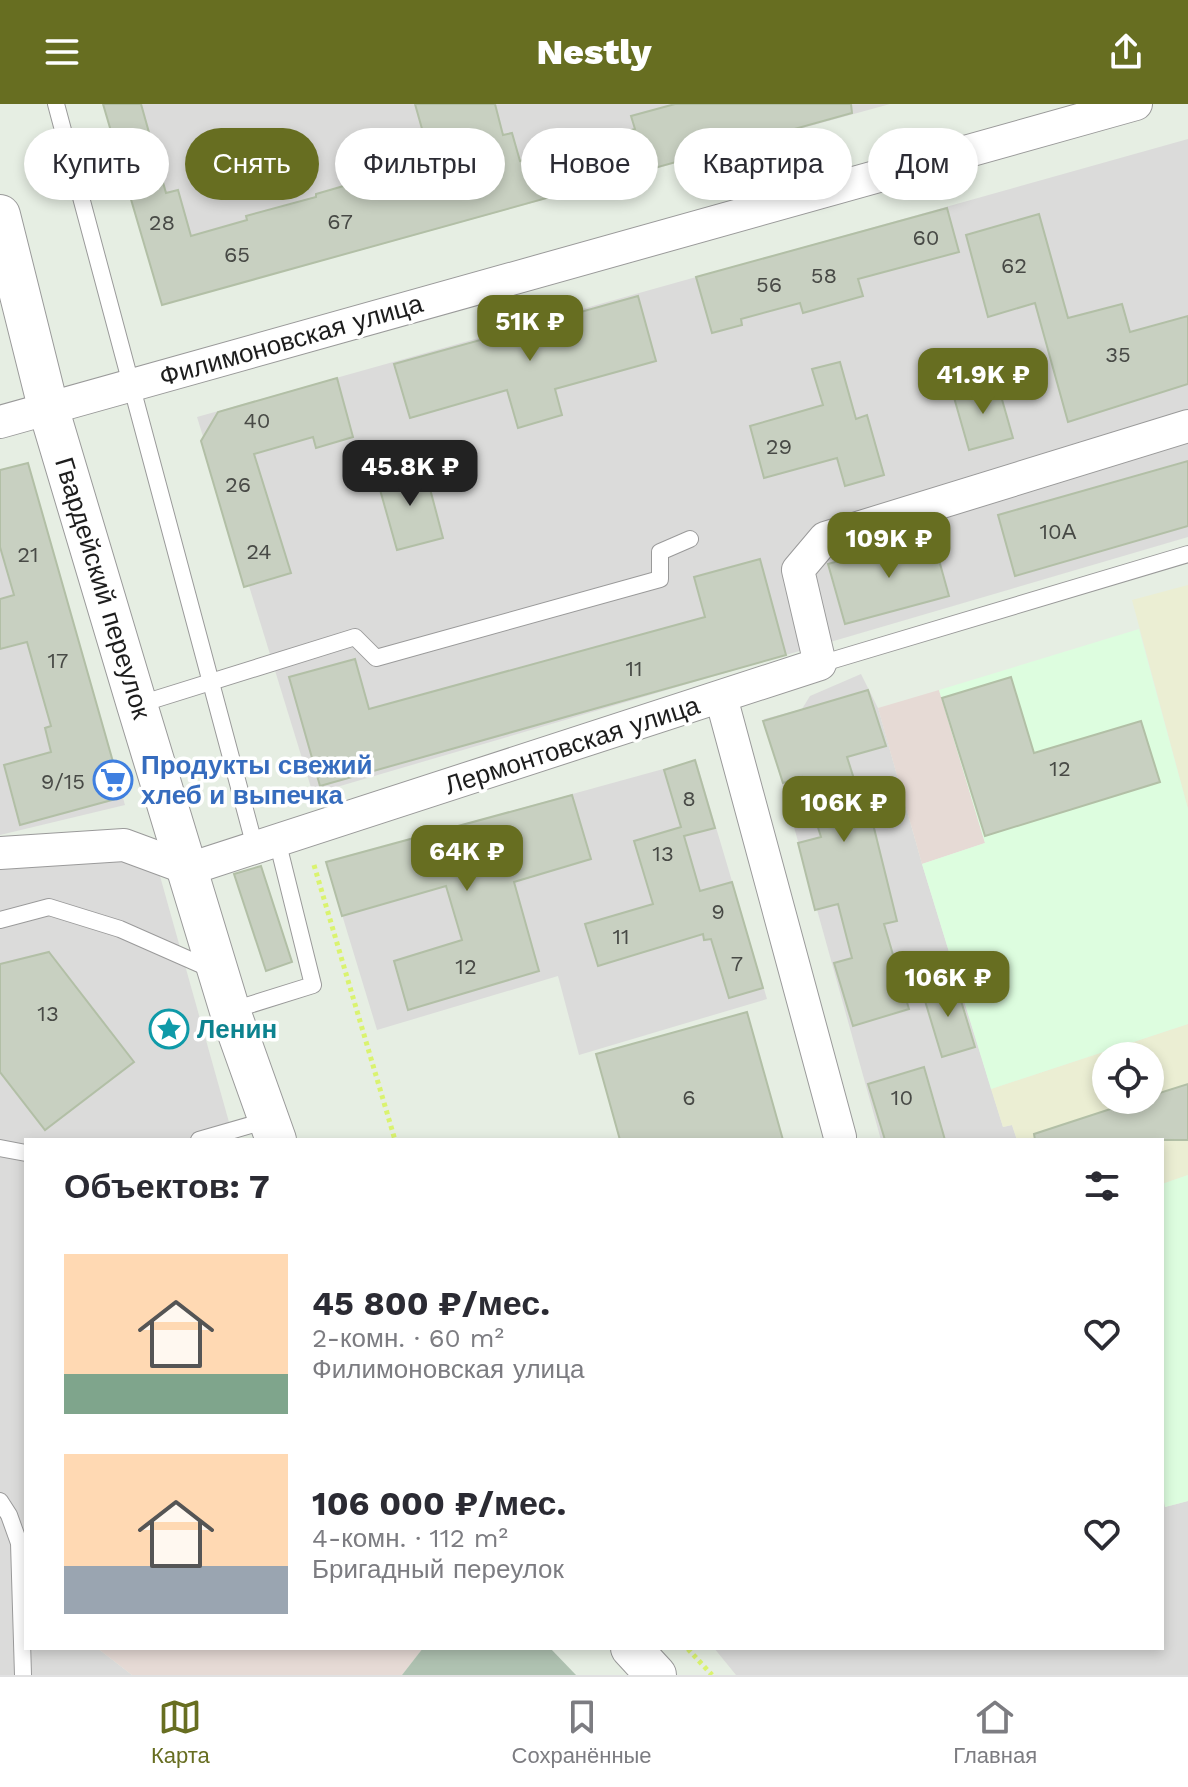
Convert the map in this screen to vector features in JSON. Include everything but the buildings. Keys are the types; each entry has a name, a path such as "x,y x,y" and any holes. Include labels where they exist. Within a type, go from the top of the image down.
{"street":[{"name":"Филимоновская улица","path":"0,422 1136,104"},
{"name":"Гвардейский переулок","path":"0,215 48,407 230,1011 273,1130"},
{"path":"820,664 798,570 825,538 1188,426"},
{"name":"Лермонтовская улица","path":"189,869 820,664"},
{"path":"721,697 840,1137"},
{"path":"0,853 124,845 189,869"},
{"path":"633,1650 656,1675"}],"lane":[{"path":"56,104 211,682 279,839 313,985 230,1011"},
{"path":"137,705 355,637 376,658 660,579 660,552 690,539"},
{"name":"Лермонтовская улица","path":"820,664 1188,554"},
{"path":"0,920 49,907 120,929 219,972"},
{"path":"214,1138 273,1130"},
{"path":"0,1148 24,1153"},
{"path":"0,1501 22,1540 23,1675"}],"path":[{"path":"279,839 394,1138"},
{"path":"689,1650 712,1675"}],"shaded area":[{"path":"103,104 890,104 803,128 674,128 674,164 658,168 658,128 521,128 521,200 542,200 162,305 131,200 169,200 169,128 110,128"},
{"path":"1188,139 1188,537 313,794 197,417"},
{"path":"28,463 125,805 0,835 0,470"},
{"path":"1188,585 1188,809 1132,600"},
{"path":"1139,629 1188,809 1188,1024 1133,1042 1092,1042 1092,1056 991,1089 922,864 985,843 939,690"},
{"path":"861,674 878,708 922,864 1003,1127 1012,1125 1016,1138 880,1138 764,719 802,709 810,696"},
{"path":"939,690 985,843 922,864 878,708"},
{"path":"696,760 767,999 579,1055 558,976 377,1030 326,862"},
{"path":"151,844 233,1138 24,1138 24,1650 100,1650 132,1675 0,1675 0,869"},
{"path":"1188,1024 1188,1175 1164,1183 1164,1138 1016,1138 1012,1125 1003,1127 991,1089 1092,1056 1092,1114 1164,1114 1164,1042 1133,1042"},
{"path":"1188,1175 1188,1501 1165,1507 1164,1500 1164,1183"},
{"path":"1164,1501 1165,1507 1188,1501 1188,1675 736,1675 716,1650 1164,1650"},
{"path":"100,1650 421,1650 402,1675 132,1675"},
{"path":"421,1650 552,1650 576,1675 402,1675"}],"place":[{"name":"Продукты свежий хлеб и выпечка","path":"113,780"},
{"name":"Ленин","path":"169,1029"}]}
